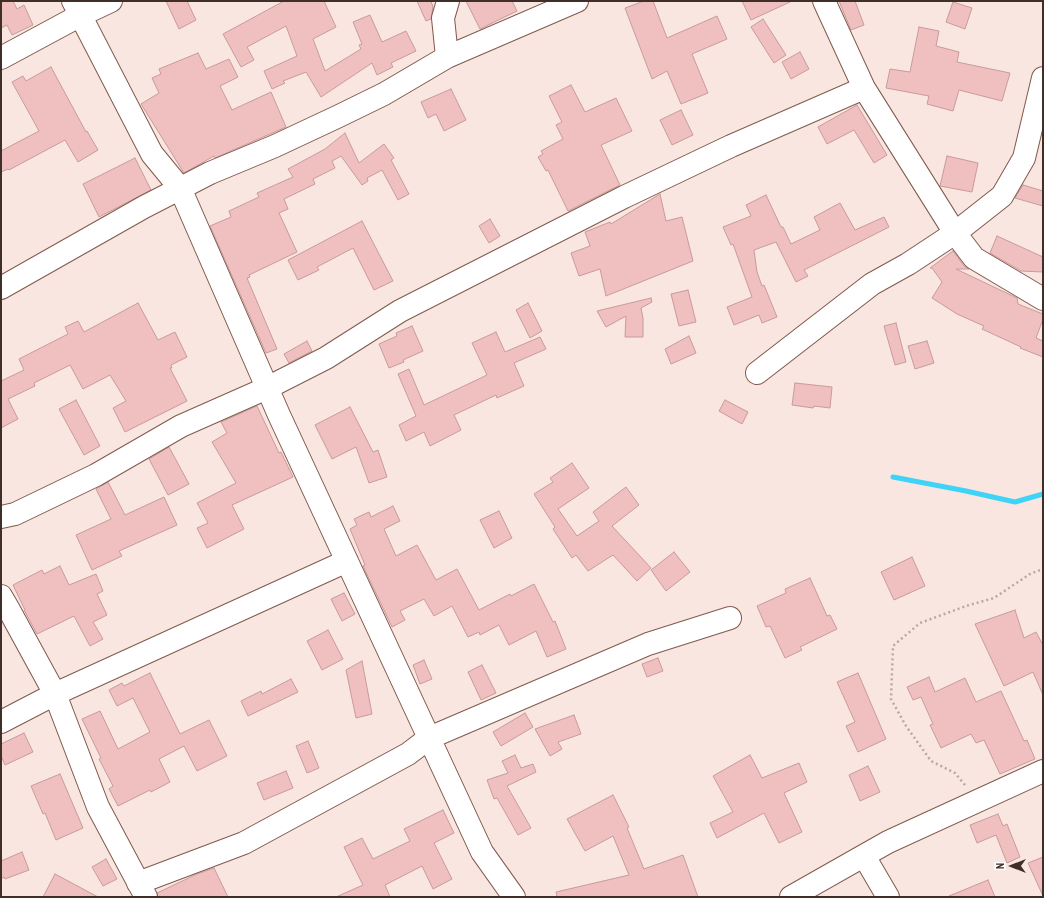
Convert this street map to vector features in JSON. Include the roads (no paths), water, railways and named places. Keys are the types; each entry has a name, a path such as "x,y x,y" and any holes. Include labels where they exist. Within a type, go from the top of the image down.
{"street":[{"path":"1,58 76,8 111,1"},
{"path":"447,57 442,18 448,1"},
{"path":"1,288 85,240 210,173 276,146 365,104 447,57 577,1"},
{"path":"824,1 864,88 955,233 974,258 1043,299"},
{"path":"76,8 152,154 180,188 267,388 482,852 514,897"},
{"path":"756,373 872,284 908,264 955,233 1002,196 1024,158 1043,78"},
{"path":"1,517 15,514 96,475 181,426 267,388 326,358 400,311 624,197 731,146 864,88"},
{"path":"1,722 55,694 347,561"},
{"path":"1,596 55,694 98,807 142,890 244,843 408,754 429,738 648,644 730,618"},
{"path":"791,897 888,842 1043,771"},
{"path":"864,856 888,897"}],"waterway":[{"path":"893,477 1015,502 1043,494"}]}
